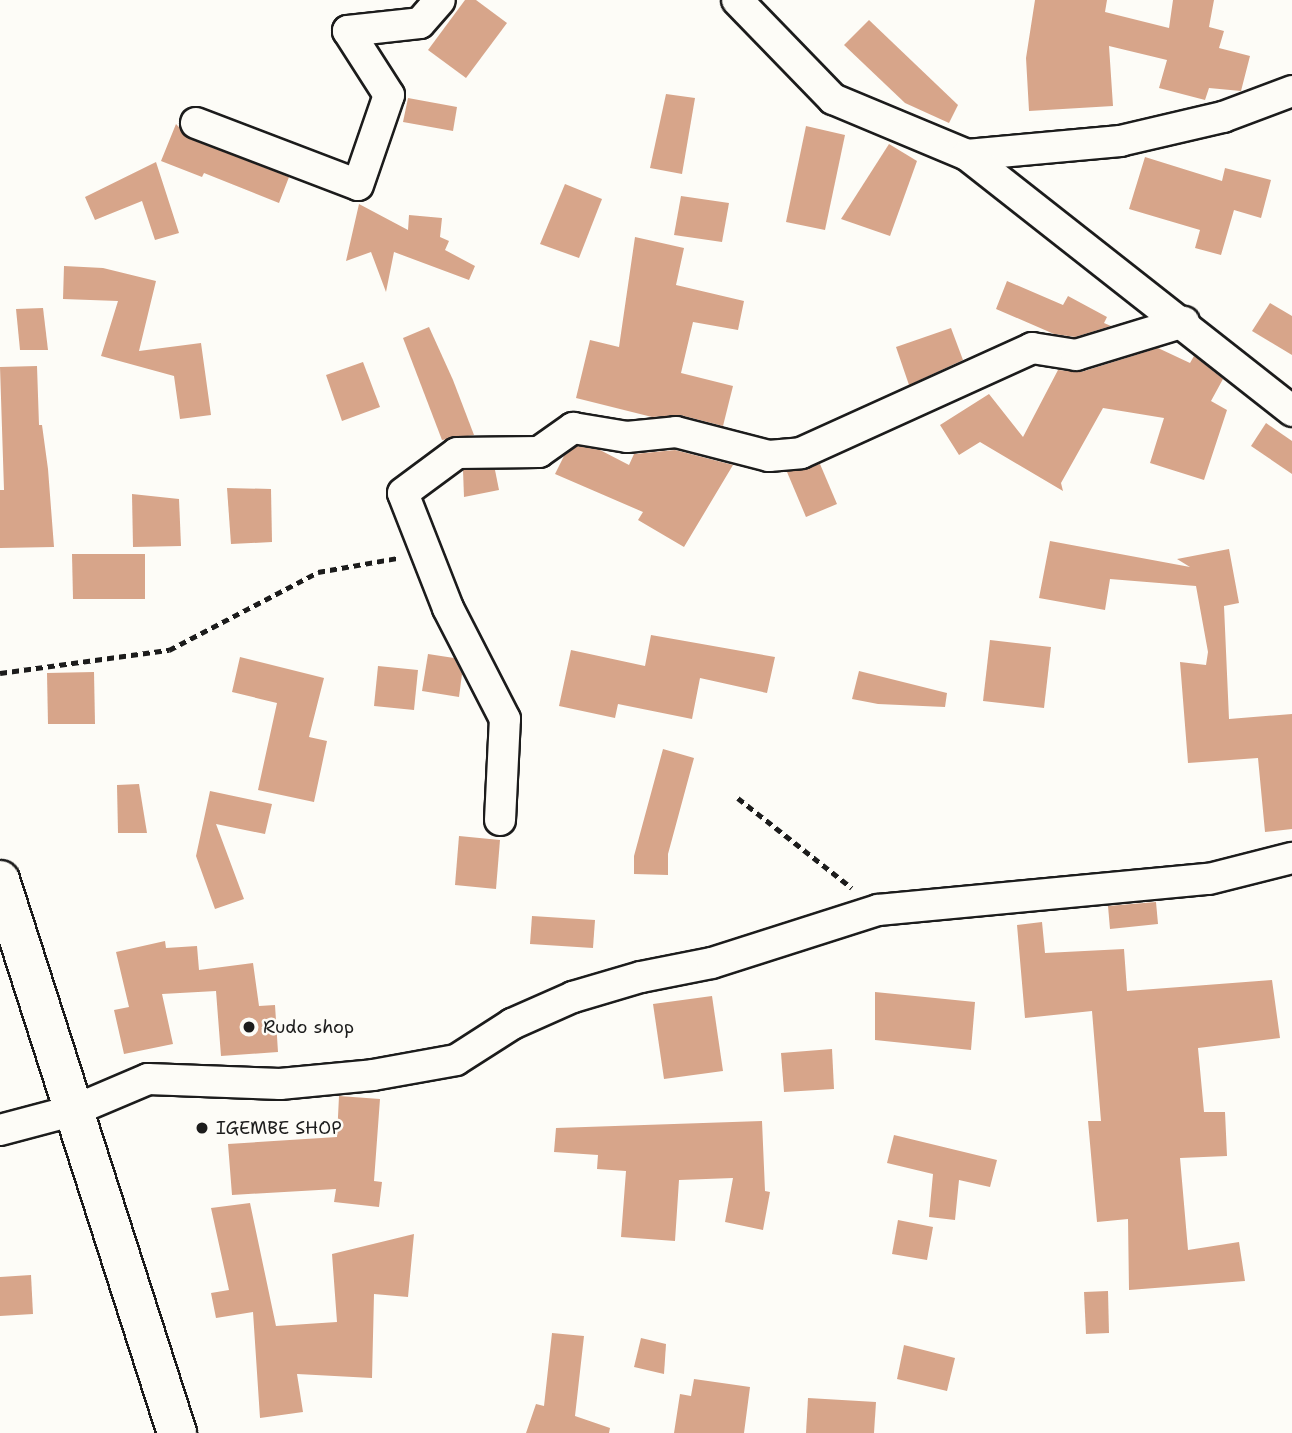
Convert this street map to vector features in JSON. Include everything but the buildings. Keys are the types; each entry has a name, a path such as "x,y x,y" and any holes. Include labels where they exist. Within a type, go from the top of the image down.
{"main road":[{"path":"0,880 177,1433"}],"street":[{"path":"196,123 358,185 389,95 348,31 420,23 440,0"},
{"path":"737,0 833,99 967,155 1184,322 1292,411"},
{"path":"967,155 1120,141 1223,117 1292,91"},
{"path":"500,820 505,719 448,608 403,493 457,453 539,452 573,428 627,437 677,432 769,456 801,453 1032,348 1076,355 1184,322"},
{"path":"0,1130 75,1110 148,1079 280,1084 373,1076 456,1060 512,1024 573,997 641,977 712,963 878,910 1209,879 1292,858"}],"path":[{"path":"0,673 169,650 318,572 427,553"},
{"path":"738,798 878,910"}],"place":[{"name":"Rudo shop","path":"249,1027"},
{"name":"IGEMBE SHOP","path":"202,1128"}]}
